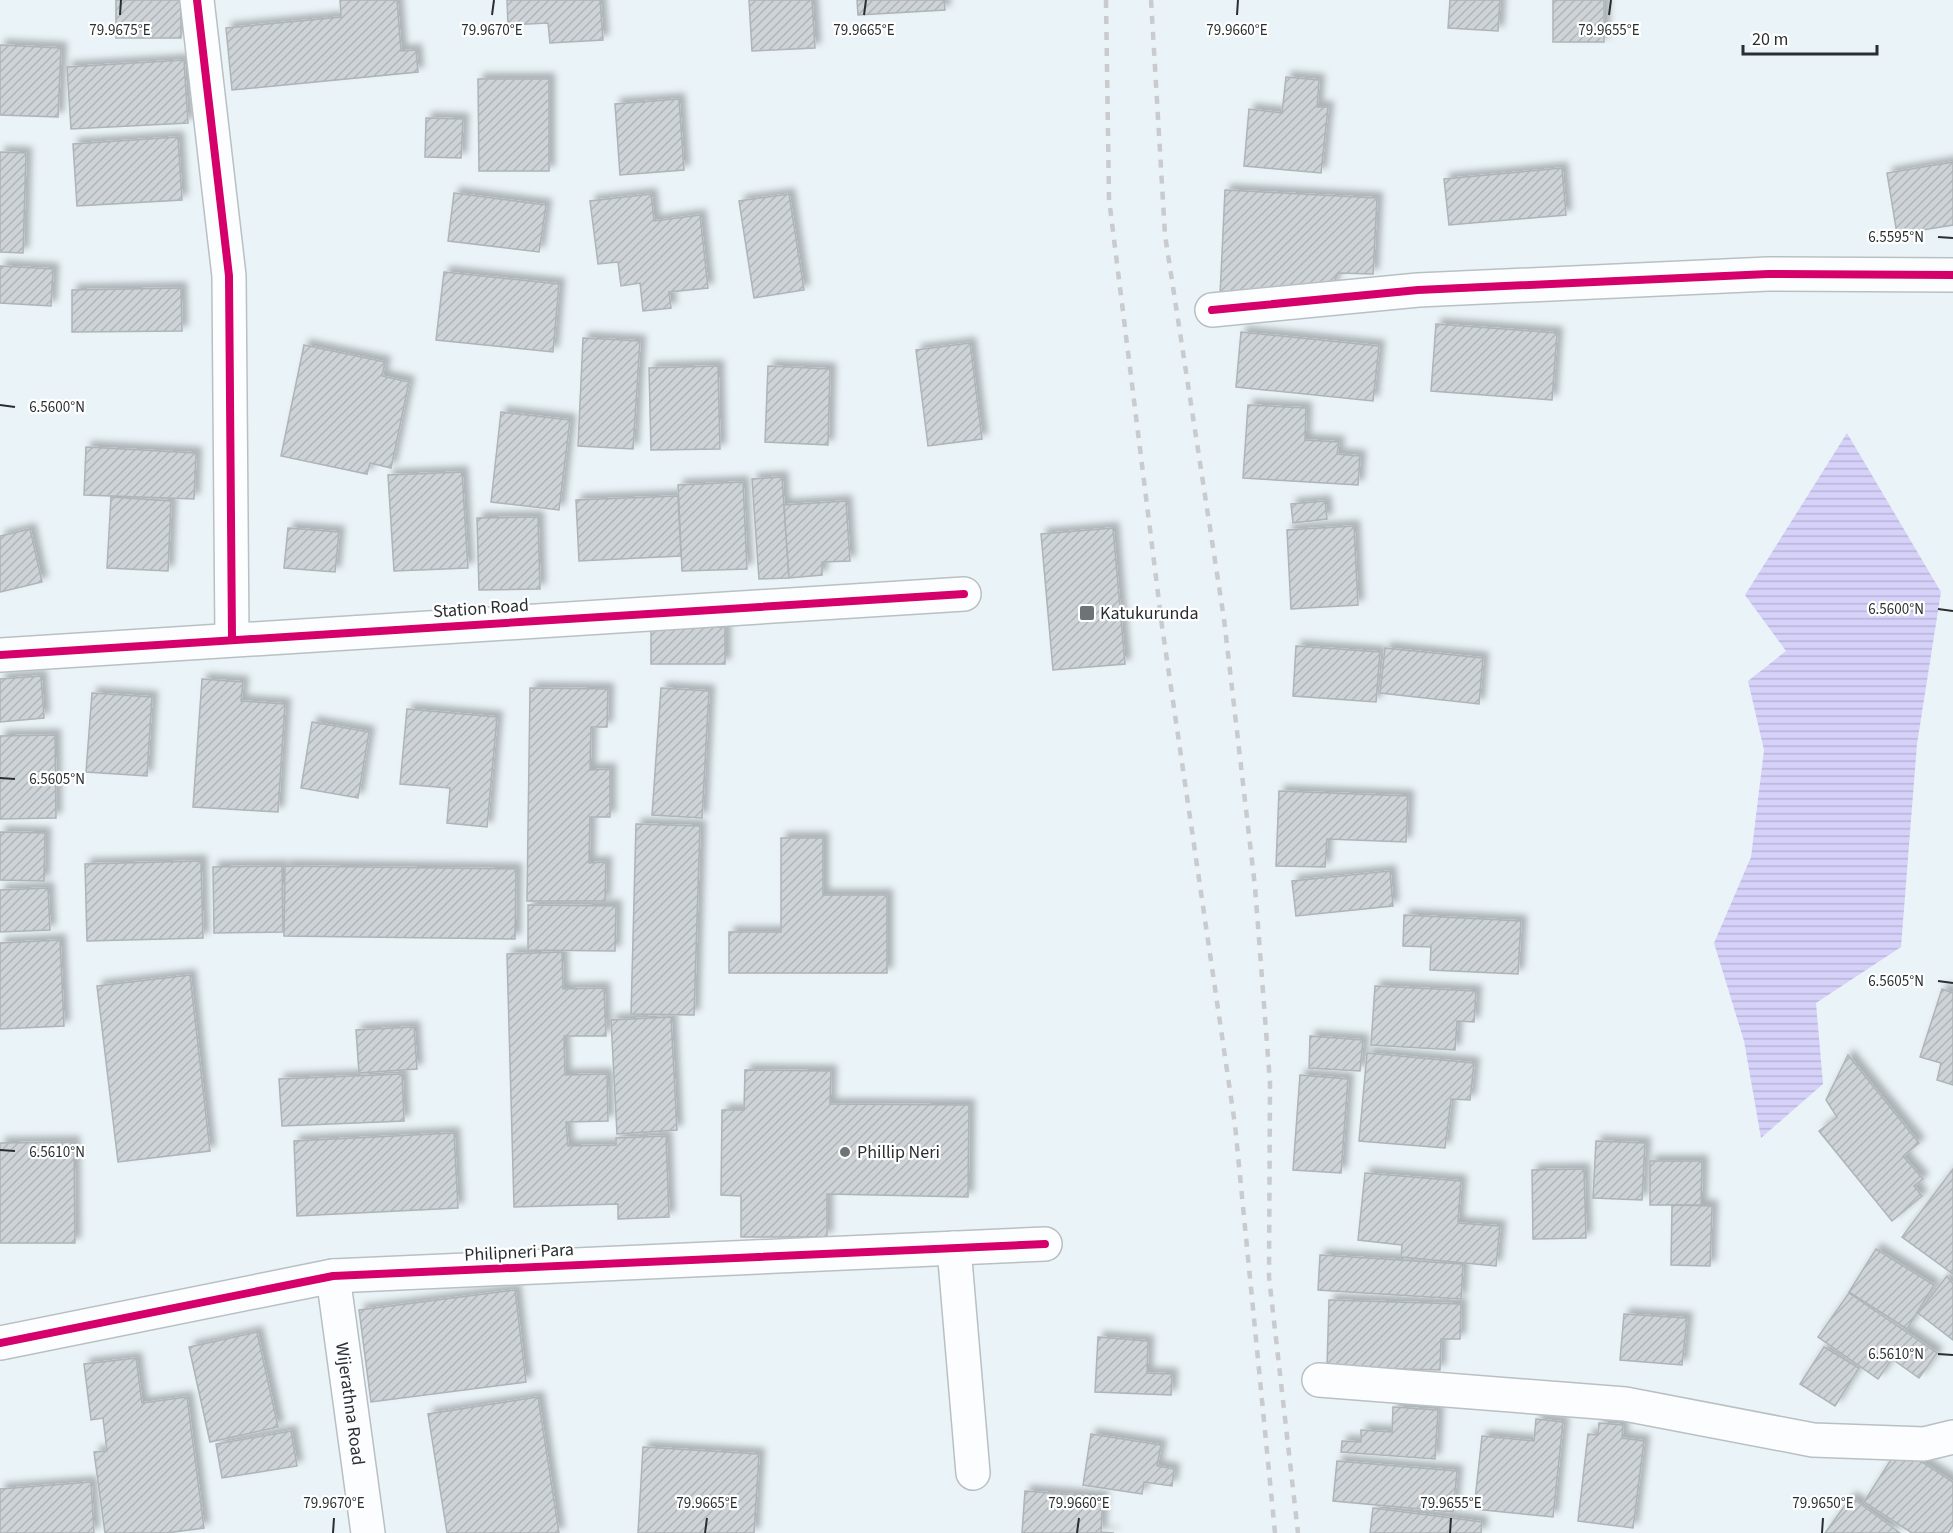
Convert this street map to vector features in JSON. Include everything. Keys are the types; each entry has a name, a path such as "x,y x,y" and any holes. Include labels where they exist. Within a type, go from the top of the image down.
{"street":[{"path":"197,0 229,276 231,639"},
{"path":"1212,310 1430,289 1768,274 1953,275"},
{"name":"Station Road","path":"0,655 964,594"},
{"name":"Philipneri Para","path":"0,1343 333,1276 1045,1244"},
{"path":"954,1248 973,1473"},
{"name":"Wijerathna Road","path":"333,1276 368,1533"},
{"path":"1319,1380 1625,1404 1813,1440 1924,1444 1953,1437"}],"shaded area":[{"path":"1847,433 1941,592 1917,744 1901,947 1816,1003 1823,1084 1761,1138 1744,1041 1714,943 1751,857 1764,750 1748,681 1786,651 1745,595"}],"building":[{"path":"116,0 181,0 181,38 116,38"},
{"path":"340,0 397,0 401,51 416,50 418,72 232,90 226,28 341,17"},
{"path":"507,0 600,0 603,40 550,43 548,23 508,25"},
{"path":"749,0 812,0 815,48 752,51"},
{"path":"857,0 944,0 945,10 858,15"},
{"path":"1450,0 1500,0 1498,31 1448,28"},
{"path":"1553,0 1604,0 1604,42 1553,42"},
{"path":"0,45 61,48 58,117 0,115"},
{"path":"184,60 188,123 71,129 67,67"},
{"path":"1286,77 1319,80 1317,107 1328,107 1321,173 1244,166 1249,109 1282,113"},
{"path":"478,79 549,79 549,171 479,171"},
{"path":"679,99 684,170 620,175 615,104"},
{"path":"426,118 463,119 461,158 425,157"},
{"path":"178,137 182,200 77,206 73,144"},
{"path":"0,152 26,153 23,253 0,252"},
{"path":"1953,162 1953,225 1897,234 1887,173"},
{"path":"1562,168 1566,215 1449,225 1444,179"},
{"path":"1225,190 1377,198 1373,274 1338,273 1330,290 1220,296"},
{"path":"454,193 546,205 539,252 448,241"},
{"path":"651,194 654,221 700,215 708,288 669,292 671,308 643,311 640,283 621,286 618,262 598,264 590,201"},
{"path":"789,194 804,290 754,298 739,201"},
{"path":"0,266 53,269 51,306 0,303"},
{"path":"444,272 559,284 553,352 436,340"},
{"path":"181,288 182,331 72,332 72,290"},
{"path":"1436,324 1557,333 1552,400 1431,391"},
{"path":"1241,332 1379,346 1373,401 1236,387"},
{"path":"583,338 640,341 633,449 578,446"},
{"path":"970,343 982,439 928,446 916,350"},
{"path":"304,345 385,362 382,376 409,382 391,468 370,463 367,474 281,456"},
{"path":"718,366 720,449 651,450 649,368"},
{"path":"768,366 830,369 828,445 765,442"},
{"path":"1248,405 1306,408 1305,440 1339,442 1337,454 1360,456 1358,485 1243,478"},
{"path":"501,412 570,420 559,510 491,502"},
{"path":"86,447 196,453 194,499 84,495"},
{"path":"462,472 468,568 394,571 388,475"},
{"path":"782,477 789,578 759,579 752,479"},
{"path":"743,482 747,569 682,571 678,485"},
{"path":"678,496 681,556 579,561 576,500"},
{"path":"111,497 171,501 168,571 107,568"},
{"path":"846,501 850,561 822,562 822,575 789,578 784,505"},
{"path":"1325,501 1327,519 1293,523 1291,504"},
{"path":"538,517 540,589 479,590 477,518"},
{"path":"1354,526 1358,605 1291,609 1287,530"},
{"path":"288,528 339,532 335,572 284,568"},
{"path":"1113,528 1125,664 1053,670 1041,534"},
{"path":"30,529 42,582 0,592 0,536"},
{"path":"651,627 725,627 725,664 651,664"},
{"path":"1296,646 1380,652 1376,702 1293,696"},
{"path":"1385,648 1483,658 1479,704 1380,693"},
{"path":"41,676 44,718 0,722 0,679"},
{"path":"202,679 243,682 241,701 285,704 278,812 193,807"},
{"path":"530,688 608,689 607,727 591,727 590,770 610,769 610,817 590,817 589,863 606,862 605,901 527,901"},
{"path":"661,688 709,691 702,818 652,815"},
{"path":"92,693 152,697 147,776 86,772"},
{"path":"407,709 497,717 487,827 447,823 450,788 400,784"},
{"path":"312,722 369,732 358,798 301,788"},
{"path":"55,735 56,818 0,819 0,736"},
{"path":"1279,791 1408,796 1406,842 1327,839 1325,867 1276,866"},
{"path":"636,824 700,826 694,1015 631,1014"},
{"path":"0,832 45,833 44,881 0,880"},
{"path":"781,838 823,838 823,895 887,895 887,973 729,973 729,932 781,932"},
{"path":"201,861 203,938 87,941 85,864"},
{"path":"282,866 283,932 214,933 213,867"},
{"path":"285,866 516,869 515,939 284,936"},
{"path":"1390,871 1393,906 1296,916 1292,881"},
{"path":"48,888 50,930 0,932 0,890"},
{"path":"528,905 616,906 615,951 528,950"},
{"path":"1404,915 1521,921 1518,974 1430,970 1431,947 1403,946"},
{"path":"60,940 64,1026 0,1029 0,943"},
{"path":"562,952 563,989 604,988 606,1036 564,1036 565,1075 607,1074 608,1121 566,1122 568,1146 616,1145 616,1138 666,1136 669,1217 618,1219 618,1204 514,1207 507,954"},
{"path":"190,975 210,1151 118,1162 97,986"},
{"path":"1375,986 1476,991 1474,1022 1457,1021 1455,1050 1371,1045"},
{"path":"1942,989 1953,993 1953,1085 1937,1080 1941,1063 1920,1057"},
{"path":"671,1017 677,1130 617,1134 611,1020"},
{"path":"414,1027 417,1069 359,1073 356,1030"},
{"path":"1310,1036 1363,1040 1360,1071 1309,1068"},
{"path":"1367,1053 1474,1063 1470,1100 1451,1099 1445,1148 1359,1141"},
{"path":"1848,1055 1919,1143 1903,1156 1923,1179 1914,1186 1922,1196 1892,1221 1819,1131 1837,1117 1826,1100"},
{"name":"Phillip Neri","path":"745,1070 831,1071 830,1104 969,1105 968,1197 827,1194 827,1237 741,1237 741,1196 721,1195 722,1110 744,1110"},
{"path":"402,1074 404,1121 282,1126 279,1079"},
{"path":"1300,1075 1348,1079 1341,1173 1293,1170"},
{"path":"454,1133 458,1208 297,1216 294,1141"},
{"path":"1596,1141 1645,1143 1642,1200 1593,1198"},
{"path":"74,1142 75,1243 0,1243 0,1143"},
{"path":"1650,1161 1702,1161 1701,1205 1650,1205"},
{"path":"1584,1169 1586,1238 1533,1239 1532,1170"},
{"path":"1953,1169 1953,1274 1902,1237"},
{"path":"1365,1173 1461,1181 1458,1223 1500,1226 1496,1266 1401,1257 1402,1245 1358,1240"},
{"path":"1672,1205 1712,1206 1710,1266 1671,1265"},
{"path":"1876,1249 1934,1285 1907,1329 1849,1292"},
{"path":"1320,1255 1463,1264 1461,1299 1318,1290"},
{"path":"1947,1276 1953,1284 1953,1340 1918,1313"},
{"path":"515,1290 526,1382 371,1402 359,1310"},
{"path":"1849,1293 1937,1353 1919,1378 1892,1359 1878,1379 1818,1337"},
{"path":"1329,1300 1461,1304 1460,1339 1441,1339 1440,1370 1327,1367"},
{"path":"1624,1314 1687,1318 1682,1365 1620,1360"},
{"path":"257,1332 278,1427 210,1442 189,1347"},
{"path":"1098,1337 1148,1341 1147,1373 1172,1374 1171,1395 1095,1392"},
{"path":"1824,1347 1859,1368 1835,1406 1800,1384"},
{"path":"136,1358 142,1403 187,1397 204,1528 166,1533 105,1533 94,1452 107,1451 103,1418 91,1420 84,1364"},
{"path":"538,1397 559,1533 447,1533 428,1414"},
{"path":"1393,1407 1438,1410 1435,1459 1341,1452 1342,1441 1361,1442 1361,1430 1392,1432"},
{"path":"1536,1419 1563,1422 1553,1517 1474,1509 1482,1436 1534,1441"},
{"path":"1599,1423 1623,1425 1622,1438 1644,1441 1633,1528 1578,1521 1588,1434 1598,1435"},
{"path":"291,1431 297,1466 222,1478 216,1444"},
{"path":"1091,1434 1161,1445 1157,1466 1174,1469 1172,1486 1144,1482 1142,1494 1083,1485"},
{"path":"643,1447 759,1454 754,1533 638,1533"},
{"path":"1899,1447 1953,1482 1953,1525 1948,1533 1912,1533 1864,1502"},
{"path":"1337,1461 1457,1471 1453,1512 1333,1501"},
{"path":"91,1482 94,1533 0,1533 0,1489"},
{"path":"1025,1491 1103,1497 1101,1532 1114,1533 1022,1533"},
{"path":"1851,1497 1900,1533 1825,1533"},
{"path":"1373,1508 1482,1522 1481,1533 1370,1533"}],"railway":[{"path":"1106,0 1109,199 1162,626 1235,1125 1275,1533"},
{"path":"1151,0 1165,235 1224,619 1255,887 1270,1083 1269,1277 1298,1533"}],"cycle path":[{"path":"197,0 229,276 232,639"},
{"path":"1212,310 1418,290 1768,274 1953,275"},
{"path":"0,655 964,594"},
{"path":"0,1343 333,1276 1045,1244"}],"place":[{"name":"Katukurunda","path":"1087,613"},
{"name":"Phillip Neri","path":"845,1152"}]}
